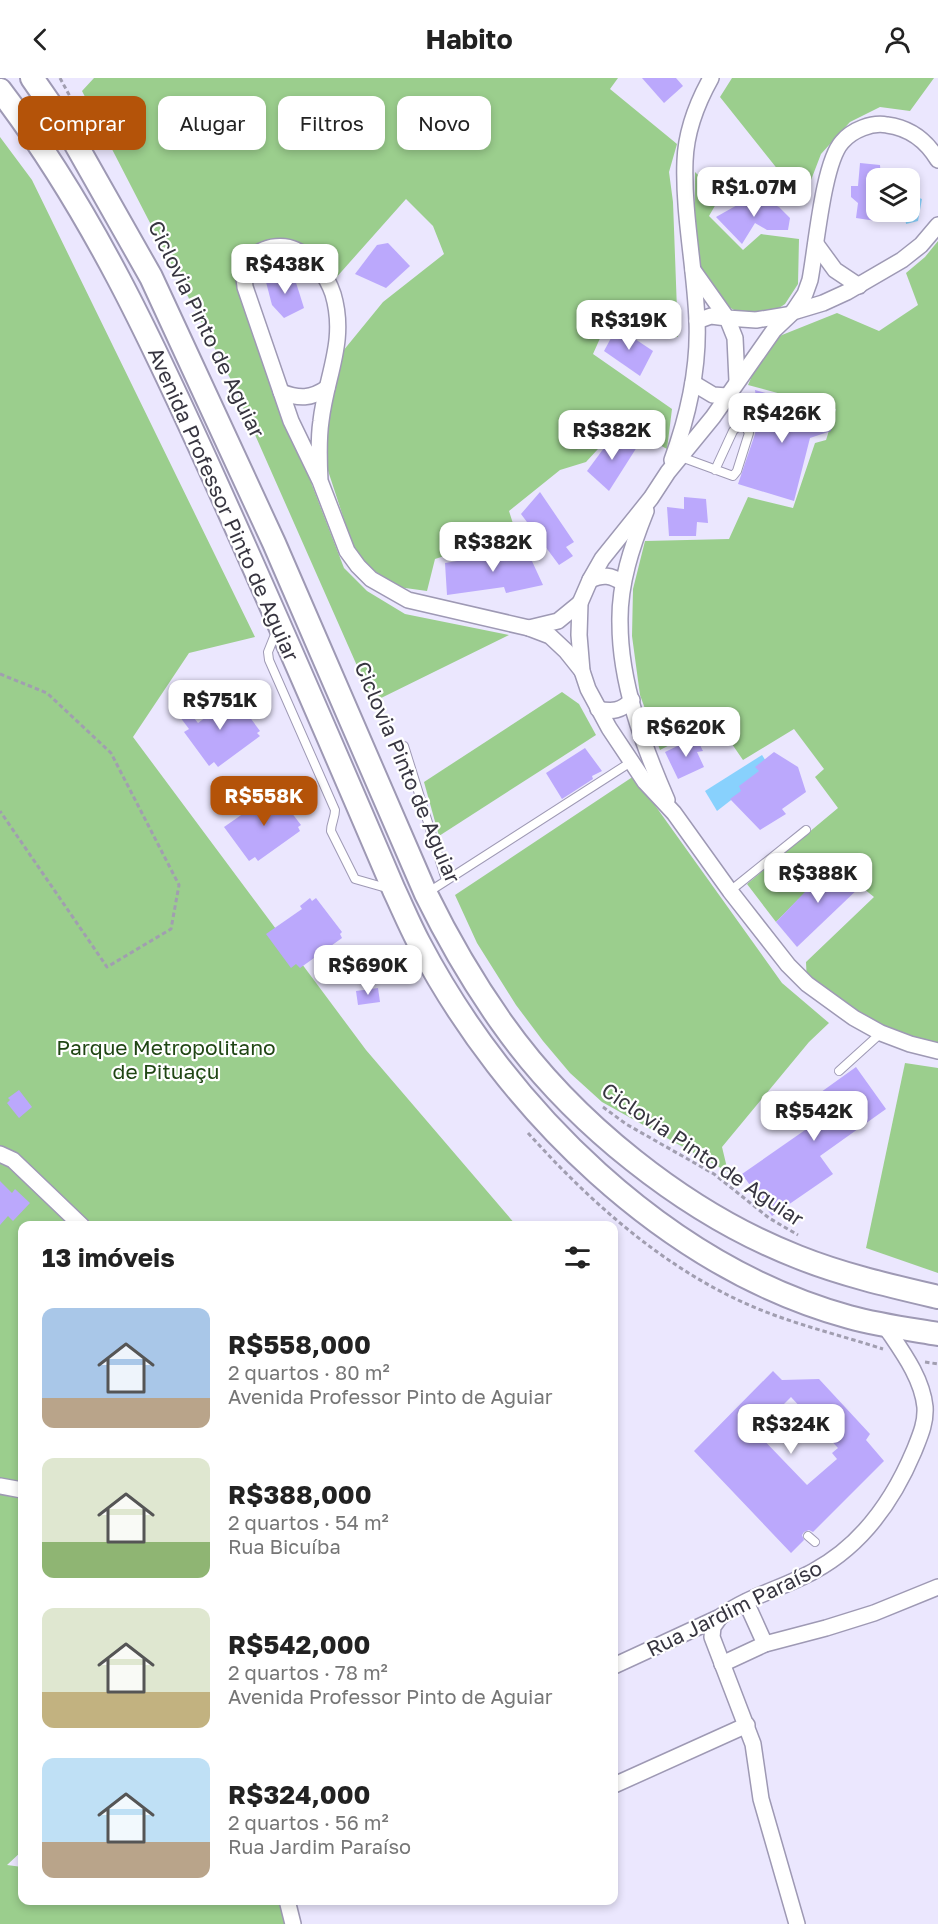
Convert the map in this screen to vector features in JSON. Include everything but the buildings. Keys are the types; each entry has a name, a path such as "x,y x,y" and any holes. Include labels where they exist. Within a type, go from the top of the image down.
{"main road":[{"name":"Avenida Professor Pinto de Aguiar","path":"32,78 66,127 151,277 278,553 426,894 469,974 503,1024 534,1064 569,1102 656,1177 704,1209 796,1257 877,1282 938,1297"},
{"name":"Avenida Professor Pinto de Aguiar","path":"0,90 62,180 101,242 126,290 155,348 419,944 480,1040 511,1082 546,1123 633,1204 682,1240 723,1265 763,1285 848,1316 885,1326 938,1334"}],"street":[{"path":"668,472 682,434 693,383 697,321 685,159 690,128 702,94 711,78"},
{"path":"938,160 925,142 911,131 897,126 870,125 854,132 841,142 832,157 827,177 810,280 805,294 761,345 727,396 602,559 580,603 579,635 582,671 598,710 631,762 645,782 674,813 730,891 788,964 807,984 854,1018 881,1033 938,1052"},
{"path":"697,321 711,316 756,320 823,303 859,286 909,255 938,225"},
{"path":"816,244 835,270 859,286"},
{"path":"320,481 321,420 339,334 333,295 328,282 308,257 296,249 282,245 268,248 257,254 249,263 244,273 245,287 291,421 320,481 347,551 371,579 408,600 530,628 550,636 582,671"},
{"path":"693,270 728,318 735,338 737,381"},
{"path":"693,383 713,395 727,396"},
{"path":"280,392 304,398 316,396 327,388"},
{"path":"651,498 630,553 623,583 620,623 625,672 632,700 644,742 674,813"},
{"path":"590,580 606,576 614,577 623,583"},
{"path":"530,628 558,621 580,603"},
{"path":"598,710 617,710 625,707 632,700"},
{"path":"0,1154 13,1160 77,1221"},
{"name":"Rua Jardim Paraíso","path":"618,1664 720,1617 732,1608 807,1575 837,1557 880,1515 924,1427 923,1399 908,1360 885,1326"},
{"path":"0,1486 18,1489"},
{"path":"722,1664 765,1644 864,1616 938,1587"},
{"path":"746,1602 765,1644"},
{"path":"720,1617 713,1627 712,1637 753,1744 761,1799 797,1924"},
{"path":"618,1783 747,1725"},
{"path":"288,1905 293,1924"}],"lane":[{"path":"680,457 715,470 732,476 736,473 749,433 745,426 737,427 733,431 715,470"},
{"path":"279,625 268,652 269,660 335,810 331,831 355,879 394,890"},
{"path":"404,746 446,880"},
{"path":"426,894 631,762"},
{"path":"730,891 806,830"},
{"path":"839,1071 881,1033"}],"path":[{"path":"60,78 70,96"},
{"path":"0,674 47,693 111,753 179,885 171,929 107,967 0,811"},
{"name":"Ciclovia Pinto de Aguiar","path":"595,1101 626,1124 714,1174 769,1218 805,1239"}],"green space":[{"path":"94,78 618,78 610,89 677,144 669,172 673,202 678,337 610,316 593,354 672,409 667,449 621,424 586,462 560,470 509,511 516,533 435,559 427,591 398,587 357,559 313,425 343,351 383,302 444,254 433,226 406,199 334,280 304,249 254,248 235,277 240,298 344,568 367,591 405,614 509,635 373,702 230,378 112,150 146,150 146,96 85,96 82,91"},
{"path":"732,78 934,78 910,111 880,107 850,122 821,154 803,201 720,97"},
{"name":"Parque Metropolitano de Pituaçu","path":"0,137 32,180 255,637 189,653 133,737 366,1050 513,1221 18,1221 18,1855 7,1865 18,1866 18,1905 284,1905 289,1924 0,1924"},
{"path":"695,172 720,197 709,216 743,250 761,234 799,239 798,284 785,304 770,314 743,315 718,301 698,273"},
{"path":"938,241 938,1043 887,1041 807,985 806,962 874,897 833,864 776,922 747,884 838,808 815,777 824,769 794,729 743,760 716,721 660,750 640,695 632,636 633,589 645,541 729,539 748,497 793,508 815,443 826,440 836,409 748,385 767,341 837,313 879,331 918,305 906,273 925,257"},
{"path":"562,692 579,704 596,735 439,836 424,782"},
{"path":"634,776 782,983 829,1023 809,1042 722,1147 728,1172 602,1102 570,1073 516,1005 477,943 455,895"},
{"path":"905,1063 938,1068 938,1273 866,1248"}],"water":[{"path":"762,755 771,769 717,811 705,791"}]}
